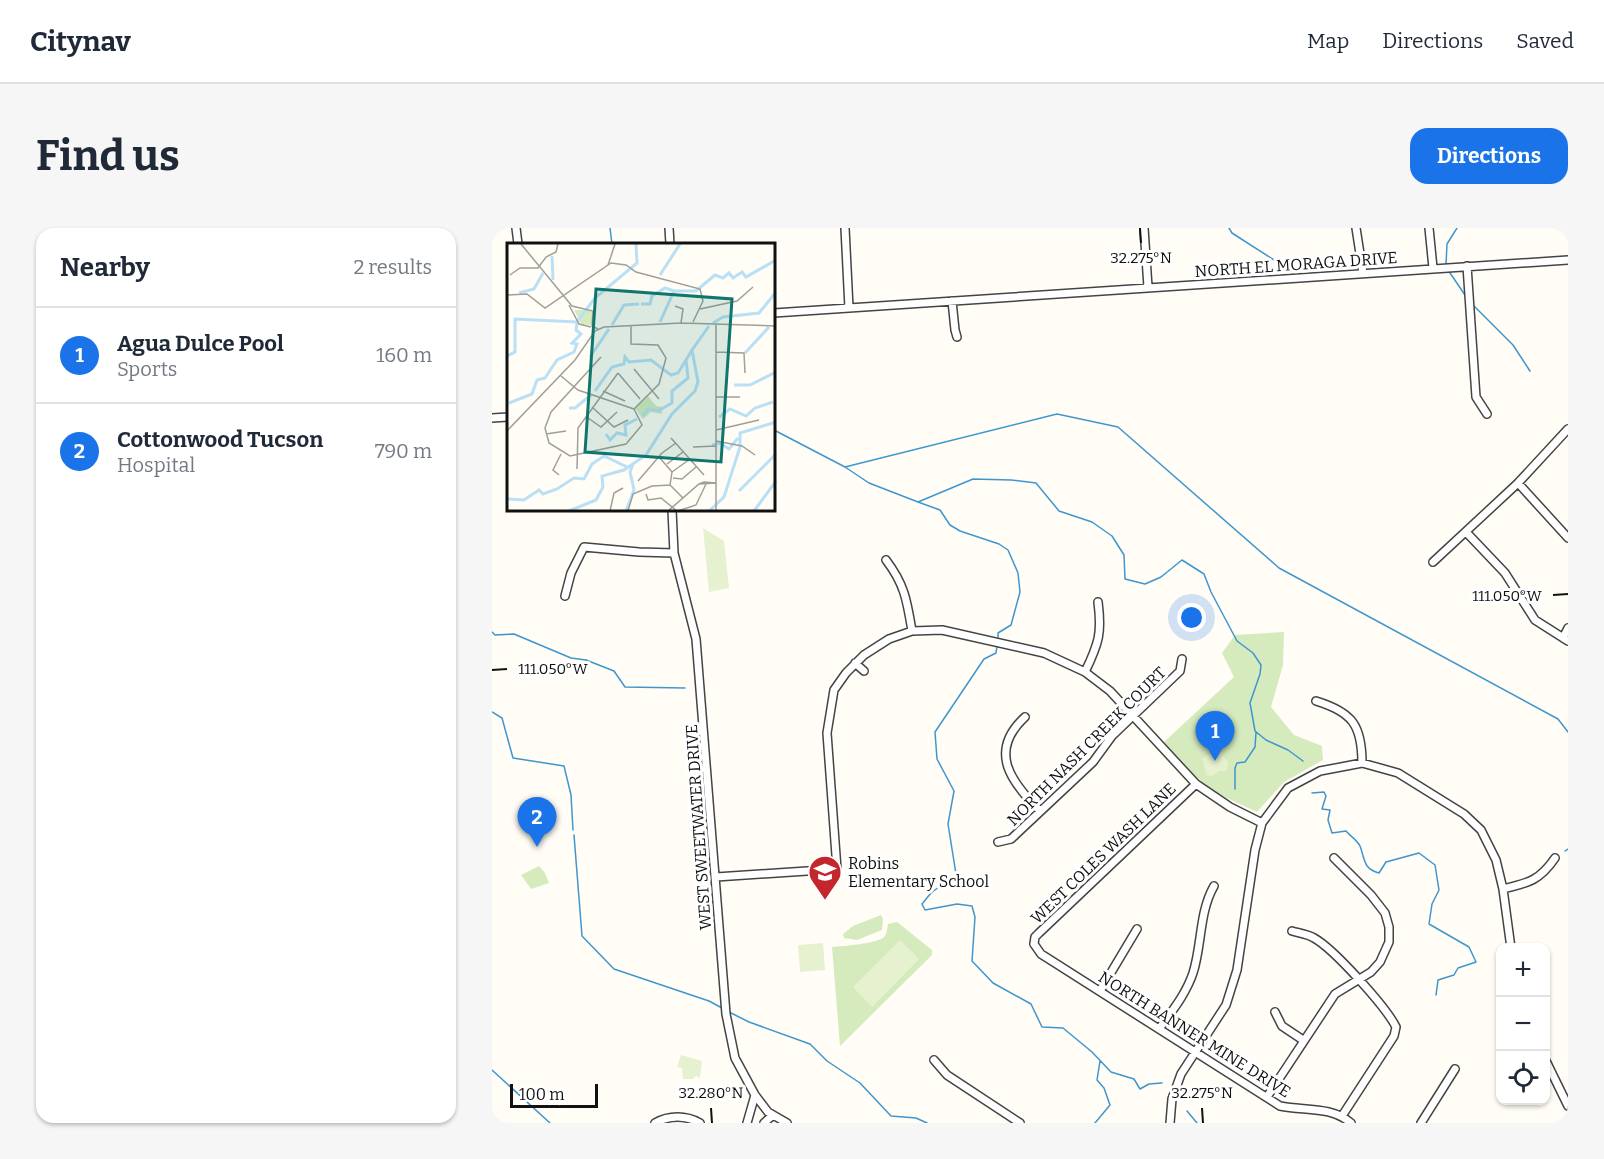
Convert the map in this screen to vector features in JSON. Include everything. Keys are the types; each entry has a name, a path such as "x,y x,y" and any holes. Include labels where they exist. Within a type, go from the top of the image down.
{"street":[{"path":"516,228 518,243"},
{"path":"669,228 670,243"},
{"path":"845,228 849,308"},
{"path":"1144,228 1148,287"},
{"path":"1356,228 1364,273"},
{"path":"1429,228 1433,268"},
{"name":"NORTH EL MORAGA DRIVE","path":"776,313 1568,260"},
{"path":"1467,266 1476,397 1487,414"},
{"path":"952,301 957,337"},
{"path":"492,418 507,417"},
{"path":"1433,562 1518,483 1566,432"},
{"path":"1518,483 1568,538"},
{"name":"WEST SWEETWATER DRIVE","path":"672,512 674,553 696,639 726,1014 735,1058 755,1095 768,1112 787,1123"},
{"path":"1466,532 1505,573 1535,620 1565,640 1568,628"},
{"path":"565,596 571,573 584,547 674,553"},
{"path":"886,560 899,577 906,595 912,631"},
{"path":"1085,672 1097,648 1101,626 1098,602"},
{"path":"716,877 837,869 826,733 834,690 855,663 889,639 912,631 942,630 1044,653 1085,672 1110,691 1196,784 1230,807 1262,823"},
{"name":"NORTH NASH CREEK COURT","path":"998,842 1011,839 1093,762 1112,736 1180,671 1182,659"},
{"path":"855,663 864,671"},
{"path":"1316,701 1337,707 1357,727 1362,745 1362,763"},
{"path":"1025,717 1013,728 1006,753 1007,765 1020,791 1040,811"},
{"path":"1170,1123 1172,1099 1181,1074 1226,1005 1234,979 1255,850 1262,823 1288,788 1320,771 1362,763 1398,773 1464,814 1480,830 1496,860 1503,889 1510,943"},
{"name":"WEST COLES WASH LANE","path":"1031,944 1039,933 1196,784"},
{"path":"1266,1097 1335,994 1371,972 1380,962 1389,942 1389,927 1385,913 1371,895 1334,858"},
{"path":"1503,889 1530,883 1546,870 1555,858"},
{"path":"1159,1029 1182,998 1193,973 1207,898 1214,886"},
{"path":"1100,991 1137,929"},
{"path":"1292,931 1314,937 1330,949 1359,979 1396,1027 1394,1036 1342,1116"},
{"name":"NORTH BANNER MINE DRIVE","path":"1031,944 1041,954 1280,1107 1321,1110 1342,1116 1351,1123"},
{"path":"1275,1012 1282,1026 1303,1040"},
{"path":"934,1060 946,1075 1020,1123"},
{"path":"1421,1123 1455,1069"},
{"path":"1550,1071 1568,1106"},
{"path":"747,1123 755,1095"},
{"path":"764,1123 773,1115"},
{"path":"655,1123 666,1117 692,1118 700,1123"}],"green space":[{"path":"703,528 724,541 729,588 709,592"},
{"path":"1284,632 1283,665 1271,707 1294,735 1322,746 1323,760 1284,782 1257,812 1214,792 1188,770 1164,742 1234,677 1222,653 1235,635"},
{"path":"1216,750 1221,752 1228,763 1226,771 1219,771 1212,776 1207,775 1202,759"},
{"path":"539,866 549,883 531,889 521,875"},
{"path":"881,915 882,930 857,940 844,938 843,934 853,926"},
{"path":"897,922 932,950 932,955 840,1046 832,947 878,940 883,938 887,932 888,924"},
{"path":"900,940 919,959 872,1007 853,987"},
{"path":"823,943 825,970 800,972 798,945"},
{"path":"681,1055 702,1061 700,1078 696,1076 693,1079 683,1079 682,1068 677,1067"}],"waterway":[{"path":"610,228 612,243"},
{"path":"1229,228 1232,233 1274,260"},
{"path":"1446,265 1447,244 1457,228"},
{"path":"1448,270 1467,298"},
{"path":"1472,304 1513,345 1530,371"},
{"path":"776,431 845,467 1057,414 1118,427 1279,568 1558,719 1568,732"},
{"path":"845,467 869,483 918,502 973,479 1036,483 1059,511 1092,522 1112,536 1124,555 1125,579 1145,584 1161,577 1182,560 1204,574 1237,641 1253,653 1261,665 1250,703 1255,731 1266,740 1288,750 1303,761"},
{"path":"918,502 940,510 950,525 960,531 999,544 1008,550 1018,573 1020,592 1011,625 998,633 998,641"},
{"path":"492,632 495,635 514,634 571,658 586,660 614,671 625,687 685,688"},
{"path":"997,646 996,653 984,659 935,732 937,759 954,791 948,824 956,874 931,893 922,904 925,910 957,904 972,906 975,917 972,961 993,983 1031,1004 1042,1027 1063,1028 1092,1052 1111,1072 1134,1079 1140,1089 1149,1084 1162,1083"},
{"path":"492,712 502,718 513,758 564,766 571,795 573,830"},
{"path":"1235,789 1235,768 1237,763 1245,762 1255,747 1256,732"},
{"path":"1312,793 1324,792 1326,796 1322,809 1330,810 1328,820 1332,833 1346,831 1359,844 1365,863 1370,869 1379,873 1386,862 1419,853 1435,865 1439,890 1432,904 1429,924 1469,947 1476,962 1458,968 1454,975 1438,980 1436,995"},
{"path":"574,835 582,936 614,969 709,1001 722,1008"},
{"path":"729,1012 749,1022 810,1044 827,1061 860,1083 891,1116 916,1118 927,1123"},
{"path":"1095,1123 1110,1105 1104,1088 1097,1080 1100,1061"},
{"path":"492,1070 550,1123"},
{"path":"1187,1111 1197,1123"}],"place":[{"name":"Agua Dulce Pool","path":"1215,761"},
{"name":"Cottonwood Tucson","path":"537,847"},
{"name":"Robins Elementary School","path":"825,901"}]}
